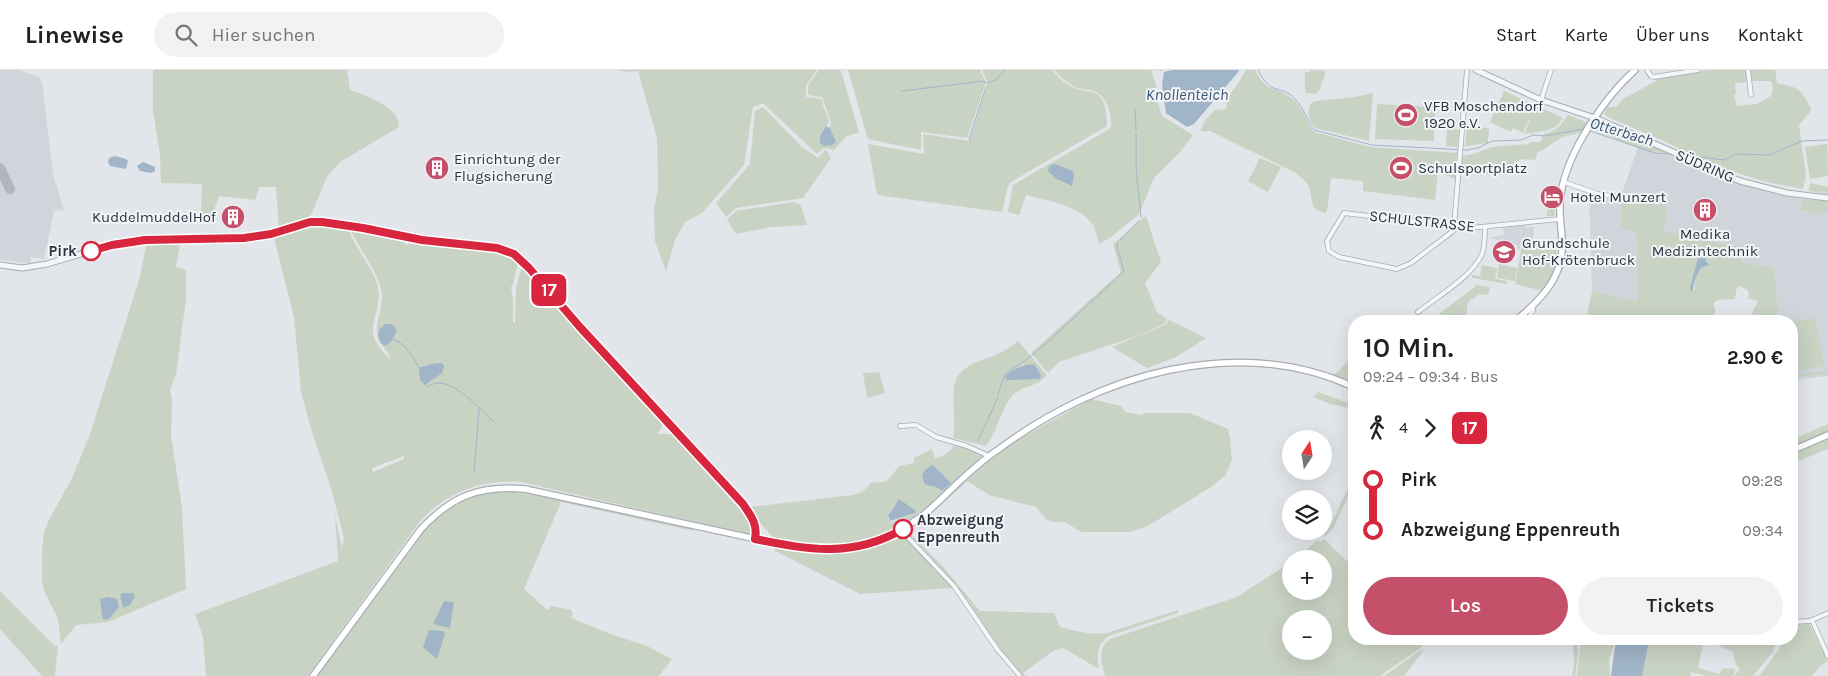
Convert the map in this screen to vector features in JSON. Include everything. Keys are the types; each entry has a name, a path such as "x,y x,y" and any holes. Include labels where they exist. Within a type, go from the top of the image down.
{"main road":[{"path":"1523,315 1533,307 1545,293 1557,273 1562,250 1559,202 1569,166 1594,118 1612,93 1635,70"},
{"path":"313,676 421,529 434,515 446,506 473,492 504,487 525,488 755,539 794,547 826,550 862,545 900,530 924,515 960,480 1029,426 1111,386 1161,371 1211,364 1271,364 1321,375 1348,385"},
{"path":"1798,448 1828,435"}],"street":[{"path":"1454,226 1467,70"},
{"name":"SÜDRING","path":"1476,70 1541,100 1594,118 1740,181 1788,193 1828,198"},
{"path":"1541,100 1551,70"},
{"path":"1647,70 1654,77 1698,70"},
{"path":"1748,70 1751,95"},
{"path":"1564,182 1598,194 1620,197"},
{"name":"SCHULSTRASSE","path":"1454,226 1450,234 1410,263 1397,269 1339,256 1330,251 1327,241 1344,213 1454,226 1470,228 1560,219"},
{"path":"0,265 22,268 48,264 112,245 137,241 244,238 271,234 310,222 363,228 422,240 497,248 514,254 521,259 612,363 743,504 755,523 755,539"},
{"path":"1418,312 1468,274 1477,263 1484,249 1485,227"},
{"path":"1530,315 1533,307"},
{"path":"900,426 916,425 925,429 936,438 967,446 989,456"},
{"path":"900,530 954,586 998,649 1020,676"},
{"path":"1798,621 1812,620 1828,613"},
{"path":"1812,620 1828,656"}],"shaded area":[{"path":"0,70 20,70 38,77 42,82 53,174 64,211 51,209 54,211 44,259 31,257 30,263 0,260"},
{"path":"1638,147 1659,153 1666,152 1687,163 1802,199 1800,209 1818,215 1828,211 1828,376 1798,379 1798,315 1778,315 1775,268 1741,262 1742,248 1662,231 1668,206 1620,200 1621,229 1636,232 1638,301 1592,291 1589,193 1620,199"},
{"path":"1525,224 1526,228 1534,227 1533,242 1521,245 1520,250 1517,249 1518,245 1507,243 1506,247 1498,246 1498,240 1491,238 1504,235 1503,227"}],"green space":[{"path":"153,70 347,70 350,90 388,108 394,113 399,127 340,162 327,177 311,215 306,219 279,229 276,187 259,187 255,200 219,196 213,213 201,214 202,184 161,183 160,155 153,110"},
{"path":"618,70 817,70 806,85 806,97 821,99 829,122 820,136 835,142 830,128 831,122 822,97 808,95 808,85 819,70 839,70 841,71 859,132 846,137 834,150 826,148 817,154 763,103 753,107 744,165 702,213 685,222 675,240 666,272 655,241 654,208 658,190 657,138 638,71"},
{"path":"848,70 980,70 986,83 967,138 921,132 921,150 868,139"},
{"path":"982,70 1052,70 1070,86 1079,90 1093,92 1101,98 1106,111 1107,126 1011,182 1008,186 1002,212 877,195 868,144 924,154 923,134 969,141 988,83"},
{"path":"1054,70 1151,70 1156,84 1156,97 1162,116 1193,135 1180,152 1154,178 1139,214 1111,237 1099,244 1093,225 1087,218 1072,208 1026,195 1019,215 1008,212 1013,185 1111,128 1110,112 1103,97 1094,91 1080,89 1072,85"},
{"path":"1246,70 1255,70 1266,85 1294,100 1315,132 1370,147 1457,153 1455,179 1438,172 1435,200 1363,191 1363,181 1331,178 1327,211 1325,213 1316,209 1307,183 1296,173 1210,131 1200,131 1206,119 1215,110 1226,109 1226,100"},
{"path":"1311,70 1326,71 1320,89 1316,94 1306,93 1305,91 1305,72 1310,72"},
{"path":"1709,70 1746,70 1748,82 1735,83 1736,94 1734,95 1737,106 1757,104 1771,96 1773,90 1771,81 1751,81 1749,70 1775,70 1777,83 1795,88 1804,96 1811,108 1799,125 1806,175 1803,189 1766,182 1728,170 1697,158 1604,114 1607,107 1616,107 1623,99 1656,81 1656,78"},
{"path":"1504,91 1563,118 1551,129 1524,134 1529,120 1523,133 1513,128 1511,132 1490,122"},
{"path":"1373,93 1369,141 1315,128 1310,120 1310,104 1315,101 1355,97"},
{"name":"VFB Moschendorf 1920 e.V.","path":"1377,104 1435,107 1434,141 1375,139"},
{"path":"763,107 802,147 818,158 826,149 831,158 803,198 736,208 726,217 716,203 750,164 755,111"},
{"path":"1568,115 1586,122 1582,131 1557,140 1538,152 1535,160 1519,159 1514,173 1510,175 1460,174 1462,156 1474,154 1492,147 1541,142 1543,134 1558,127"},
{"path":"1467,126 1489,128 1488,143 1465,146"},
{"path":"1602,126 1666,152 1639,148 1593,130 1594,127"},
{"path":"1447,129 1459,130 1457,147 1446,146"},
{"path":"1827,144 1828,176 1810,179 1805,147"},
{"path":"1260,158 1281,167 1268,192 1248,181"},
{"path":"1810,183 1828,187 1828,194 1809,191"},
{"path":"1620,199 1668,206 1663,231 1742,248 1741,262 1775,268 1778,315 1753,315 1758,302 1748,299 1749,292 1739,286 1734,299 1717,300 1713,304 1715,315 1587,315 1592,291 1638,301 1636,232 1621,229","holes":["1700,250 1704,253 1708,265 1701,268 1696,277 1694,291 1691,284 1699,258 1696,253 1691,258 1682,255 1684,251"]},
{"path":"1802,199 1828,201 1828,211 1818,215 1800,209"},
{"path":"793,202 801,205 807,225 771,227 736,234 727,219 736,211"},
{"path":"1548,204 1556,205 1554,216 1547,216"},
{"path":"1146,216 1161,262 1145,283 1157,312 1167,319 1164,324 1137,336 1059,362 1048,373 1031,353 1121,272 1113,244"},
{"path":"315,224 349,231 377,283 379,298 373,326 374,338 390,360 388,352 378,337 377,328 382,294 378,278 351,231 403,241 407,245 410,242 482,249 509,256 518,262 511,287 513,322 515,323 516,288 522,266 664,423 657,434 672,434 753,524 749,534 521,482 479,485 454,495 431,510 421,520 308,676 206,676 203,637 195,614 338,561 335,515 342,548 344,538 331,488 301,392 294,317 274,238 307,225","holes":["404,456 404,459 373,472 372,468"]},
{"path":"180,244 176,267 186,270 186,298 176,375 170,389 172,401 171,435 182,508 186,589 108,622 76,625 61,644 58,619 44,591 42,581 44,533 73,476 89,437 140,277 146,246"},
{"path":"1522,246 1556,249 1556,266 1544,291 1515,284"},
{"path":"1499,264 1517,268 1515,281 1497,278"},
{"path":"1482,265 1497,268 1495,279 1507,281 1507,284 1472,278 1472,275 1480,276"},
{"path":"1477,285 1490,287 1488,295 1480,294 1468,302 1466,315 1438,315"},
{"path":"1815,318 1824,366 1798,371 1798,321"},
{"path":"1169,320 1206,338 1176,357 1147,368 1112,347 1165,325"},
{"path":"1018,341 1047,375 1039,382 1014,394 986,446 953,438 954,387 960,373 972,364 1002,352"},
{"path":"1348,361 1348,381 1334,375"},
{"path":"1828,371 1828,374 1798,377 1798,374"},
{"path":"879,372 885,393 867,398 863,373"},
{"path":"1318,392 1348,403 1348,408 1330,404 1313,397"},
{"path":"1091,399 1121,406 1125,412 1142,415 1144,413 1190,413 1228,429 1232,460 1225,476 1211,487 1148,526 1130,532 1082,532 1064,522 1052,522 1046,519 1036,507 989,495 967,481 929,516 910,529 909,532 944,568 980,611 1054,613 1060,627 1083,632 1107,633 1178,610 1178,613 1109,636 1102,643 1098,651 1099,669 1063,648 1053,651 1023,673 1026,676 1023,676 1005,657 951,579 908,532 911,526 1008,445"},
{"path":"1828,424 1828,432 1798,445 1798,437"},
{"path":"1828,439 1828,449 1798,461 1798,452"},
{"path":"955,445 971,448 982,454 982,456 909,520 889,532 868,541 844,546 816,547 787,544 778,541 771,535 748,507 853,495 862,492 872,482 886,481 899,466 914,463 914,458 932,449 935,458 944,455","holes":["923,473 950,483 950,484 941,491 936,487 926,485 922,480","901,500 915,513 891,522 888,519 889,514"]},
{"path":"503,490 557,499 692,529 693,531 561,502 524,589 547,610 552,606 571,610 573,613 571,618 647,646 672,659 659,676 316,676 421,530 435,516 469,496"},
{"path":"1348,490 1346,502 1332,529 1332,522"},
{"path":"898,533 902,534 953,588 860,594 775,551 776,545 840,550"},
{"path":"1318,540 1320,542 1325,540 1348,562 1348,645 1423,645 1380,676 1105,676 1101,656 1103,647 1110,639 1237,597 1282,568 1282,600 1332,600 1332,550 1306,550"},
{"path":"0,591 55,646 58,646 55,676 42,676 0,629"},
{"path":"1809,623 1828,661 1820,666 1812,676 1759,676 1781,645 1798,645 1798,624"},
{"path":"1573,645 1578,645 1575,676 1572,676 1574,666"},
{"path":"1580,645 1614,645 1609,659 1610,676 1577,676"},
{"path":"1703,645 1698,668 1719,674 1723,668 1734,669 1735,672 1732,676 1708,676 1691,672 1690,676 1642,676 1648,646"},
{"path":"1717,645 1775,645 1772,653 1753,676 1734,676 1740,669 1736,665 1733,652"},
{"path":"1421,650 1423,651 1404,676 1384,676"}],"water":[{"name":"Knollenteich","path":"1173,70 1239,71 1194,124 1187,127 1166,113 1162,85 1164,72"},
{"path":"826,126 830,128 836,142 832,145 824,146 820,143 820,136"},
{"path":"115,156 128,161 126,169 110,166 109,158"},
{"path":"143,162 155,167 155,171 151,173 140,171 137,166"},
{"path":"1055,164 1073,171 1072,186 1055,178 1048,171 1049,166"},
{"path":"1694,248 1706,254 1706,261 1709,265 1701,268 1696,277 1692,292 1690,288 1698,258 1696,254 1691,258 1684,256 1682,253 1683,251 1693,252"},
{"path":"385,324 392,324 397,330 391,342 385,346 380,342 378,334"},
{"path":"442,363 444,366 442,373 425,385 420,380 419,368"},
{"path":"1034,364 1041,375 1040,379 1006,380 1005,376 1011,371 1022,366"},
{"path":"933,465 951,483 942,491 936,487 926,485 922,479 923,473"},
{"path":"899,499 916,511 915,513 890,521 888,516"},
{"path":"123,593 133,593 135,597 130,605 123,608 120,595"},
{"path":"109,597 117,599 119,607 110,618 104,620 100,599"},
{"path":"444,601 454,602 450,628 433,624"},
{"path":"429,630 443,631 445,634 437,659 423,647"},
{"path":"1616,645 1648,645 1642,676 1611,676"}],"waterway":[{"path":"902,91 983,81 987,83 996,80 1005,70"},
{"name":"Otterbach","path":"1258,70 1267,84 1295,99 1314,130 1372,145 1467,150 1478,148 1492,141 1521,140 1533,135 1545,136 1583,129"},
{"path":"969,139 986,87"},
{"path":"1135,109 1136,130"},
{"name":"Otterbach","path":"1590,131 1655,153 1672,154"},
{"path":"1136,134 1136,168 1141,217"},
{"name":"Otterbach","path":"1686,155 1724,160 1737,154 1769,155 1802,141 1828,140"},
{"path":"1120,240 1139,221"},
{"path":"1117,278 1124,271 1117,247 1118,243"},
{"path":"998,394 1005,374 1030,357 1050,340 1115,280"},
{"path":"393,339 408,351 419,368"},
{"path":"425,385 427,387 438,383 453,387 494,422"},
{"path":"978,441 998,397"},
{"path":"474,473 479,409"}],"taxiway":[{"path":"0,168 10,189"}],"bus line":[{"name":"17","path":"91,251 112,245 145,240 244,238 271,234 310,222 363,228 422,240 497,248 514,254 521,259 579,326 743,504 755,523 755,539 794,547 826,550 862,545 903,529"}],"place":[{"name":"VFB Moschendorf 1920 e.V.","path":"1406,115"},
{"name":"Einrichtung der Flugsicherung","path":"437,168"},
{"name":"Schulsportplatz","path":"1401,168"},
{"name":"Hotel Munzert","path":"1552,197"},
{"name":"Medika Medizintechnik","path":"1705,210"},
{"name":"KuddelmuddelHof","path":"233,217"},
{"name":"Pirk","path":"91,251"},
{"name":"Grundschule Hof-Krötenbruck","path":"1504,252"},
{"name":"Abzweigung Eppenreuth","path":"903,529"}]}
